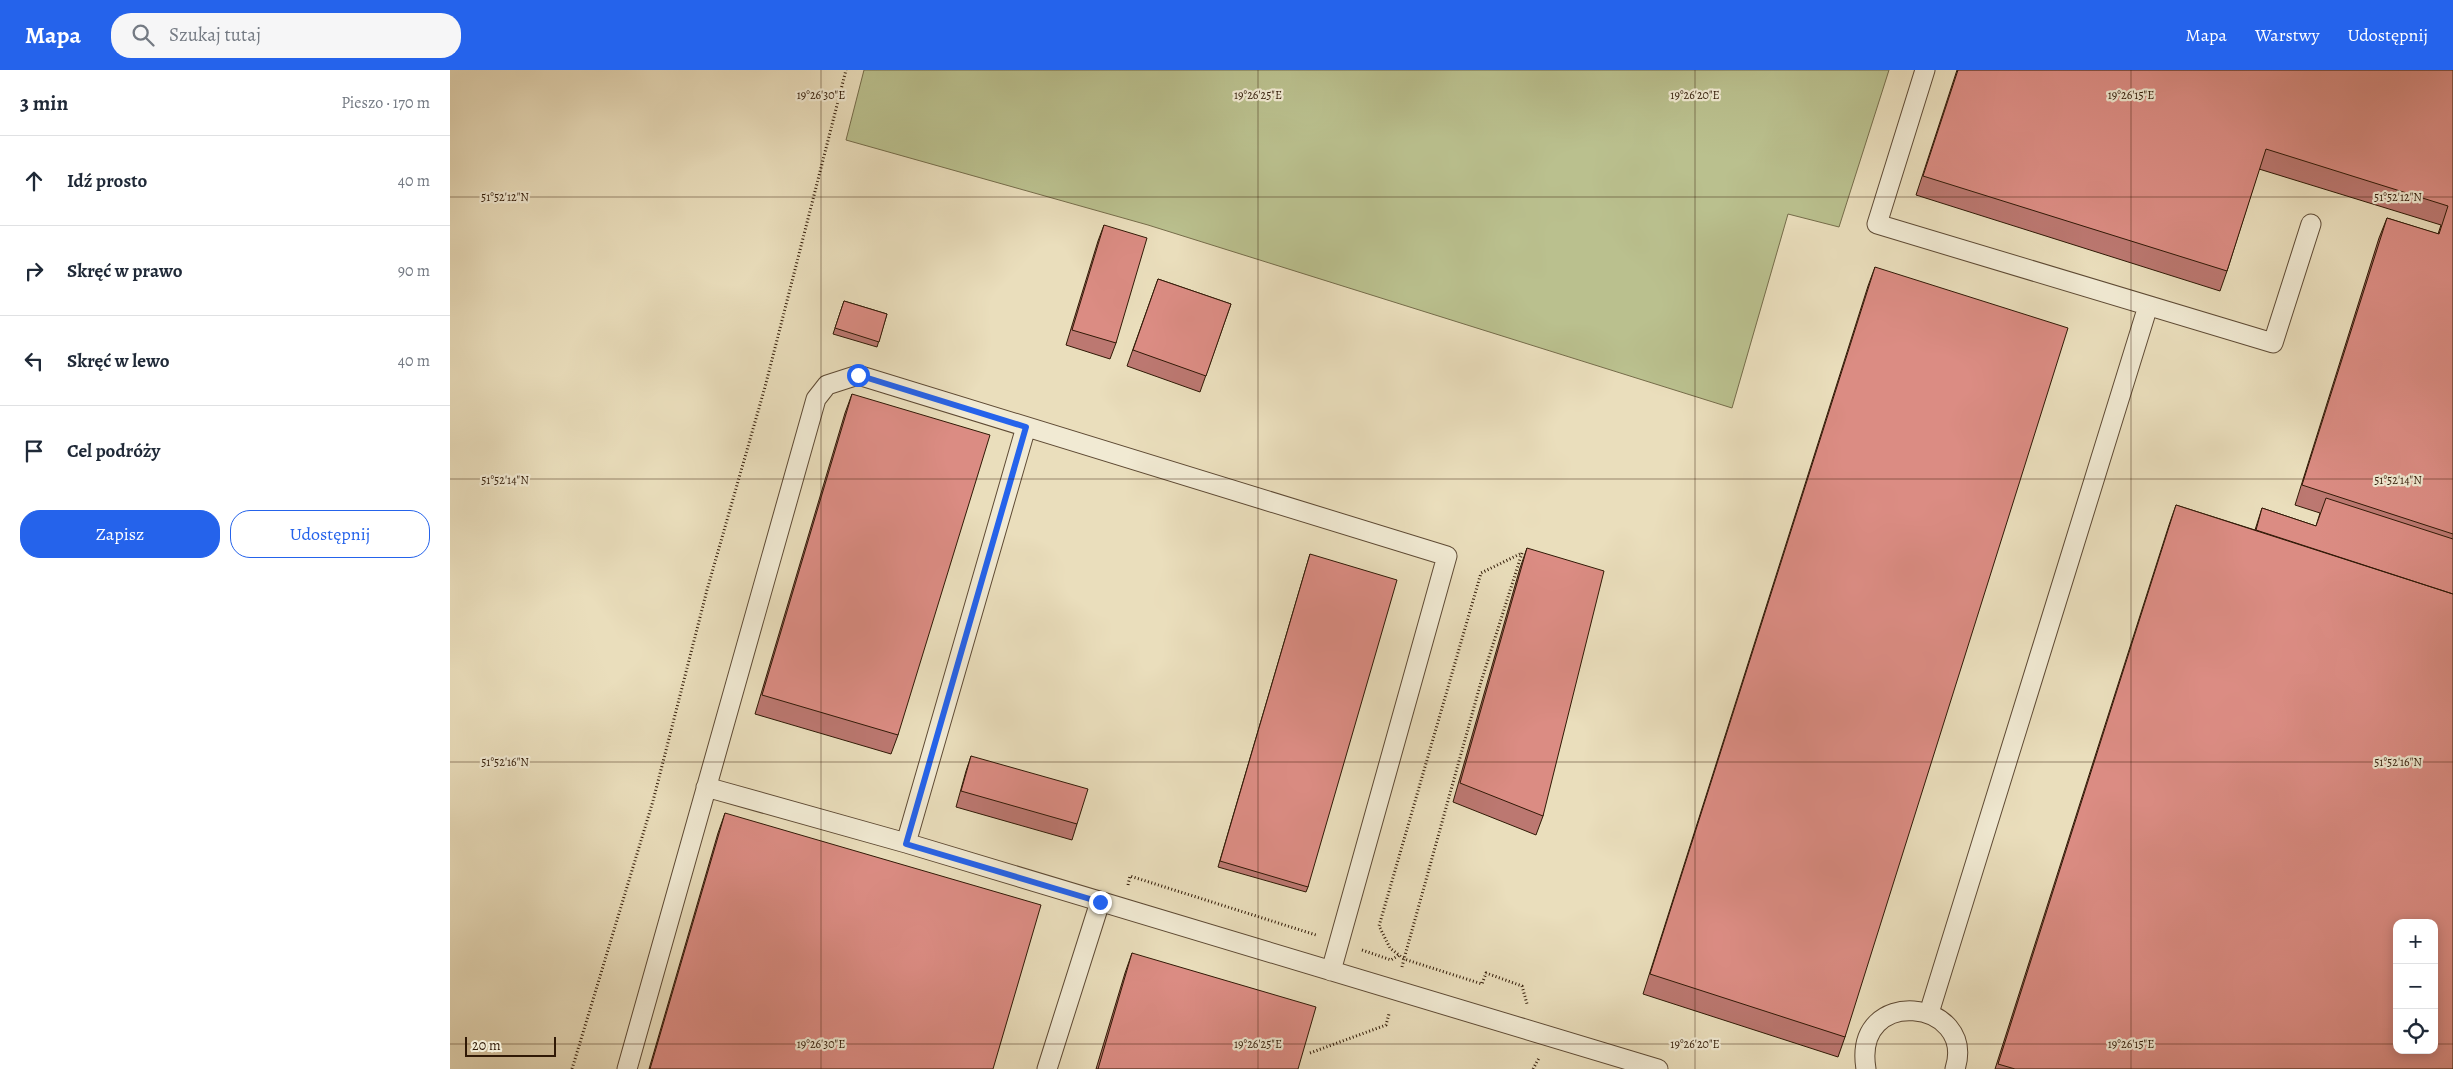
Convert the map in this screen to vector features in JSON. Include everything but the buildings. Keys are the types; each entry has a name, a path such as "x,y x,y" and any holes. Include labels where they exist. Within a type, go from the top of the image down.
{"lane":[{"path":"1925,70 1877,224 2273,343 2312,224"},
{"path":"1930,1013 2148,306"},
{"path":"627,1069 816,399 827,385 858,375 1447,556 1331,971"},
{"path":"906,844 1026,427"},
{"path":"706,787 906,844 1658,1069"},
{"path":"1047,1069 1100,902"},
{"path":"1866,1069 1864,1054 1867,1040 1874,1027 1885,1017 1898,1011 1914,1009 1930,1013 1943,1022 1952,1035 1957,1050 1955,1069"}],"path":[{"path":"572,1069 653,801 707,590 765,387 846,70"},
{"path":"1522,553 1479,692 1404,959 1390,948 1379,926 1481,573 1522,553"}],"green space":[{"path":"864,70 1889,70 1839,227 1788,214 1732,408 1148,225 846,140"}],"route":[{"path":"858,375 1026,427 906,844 1100,902"}]}
